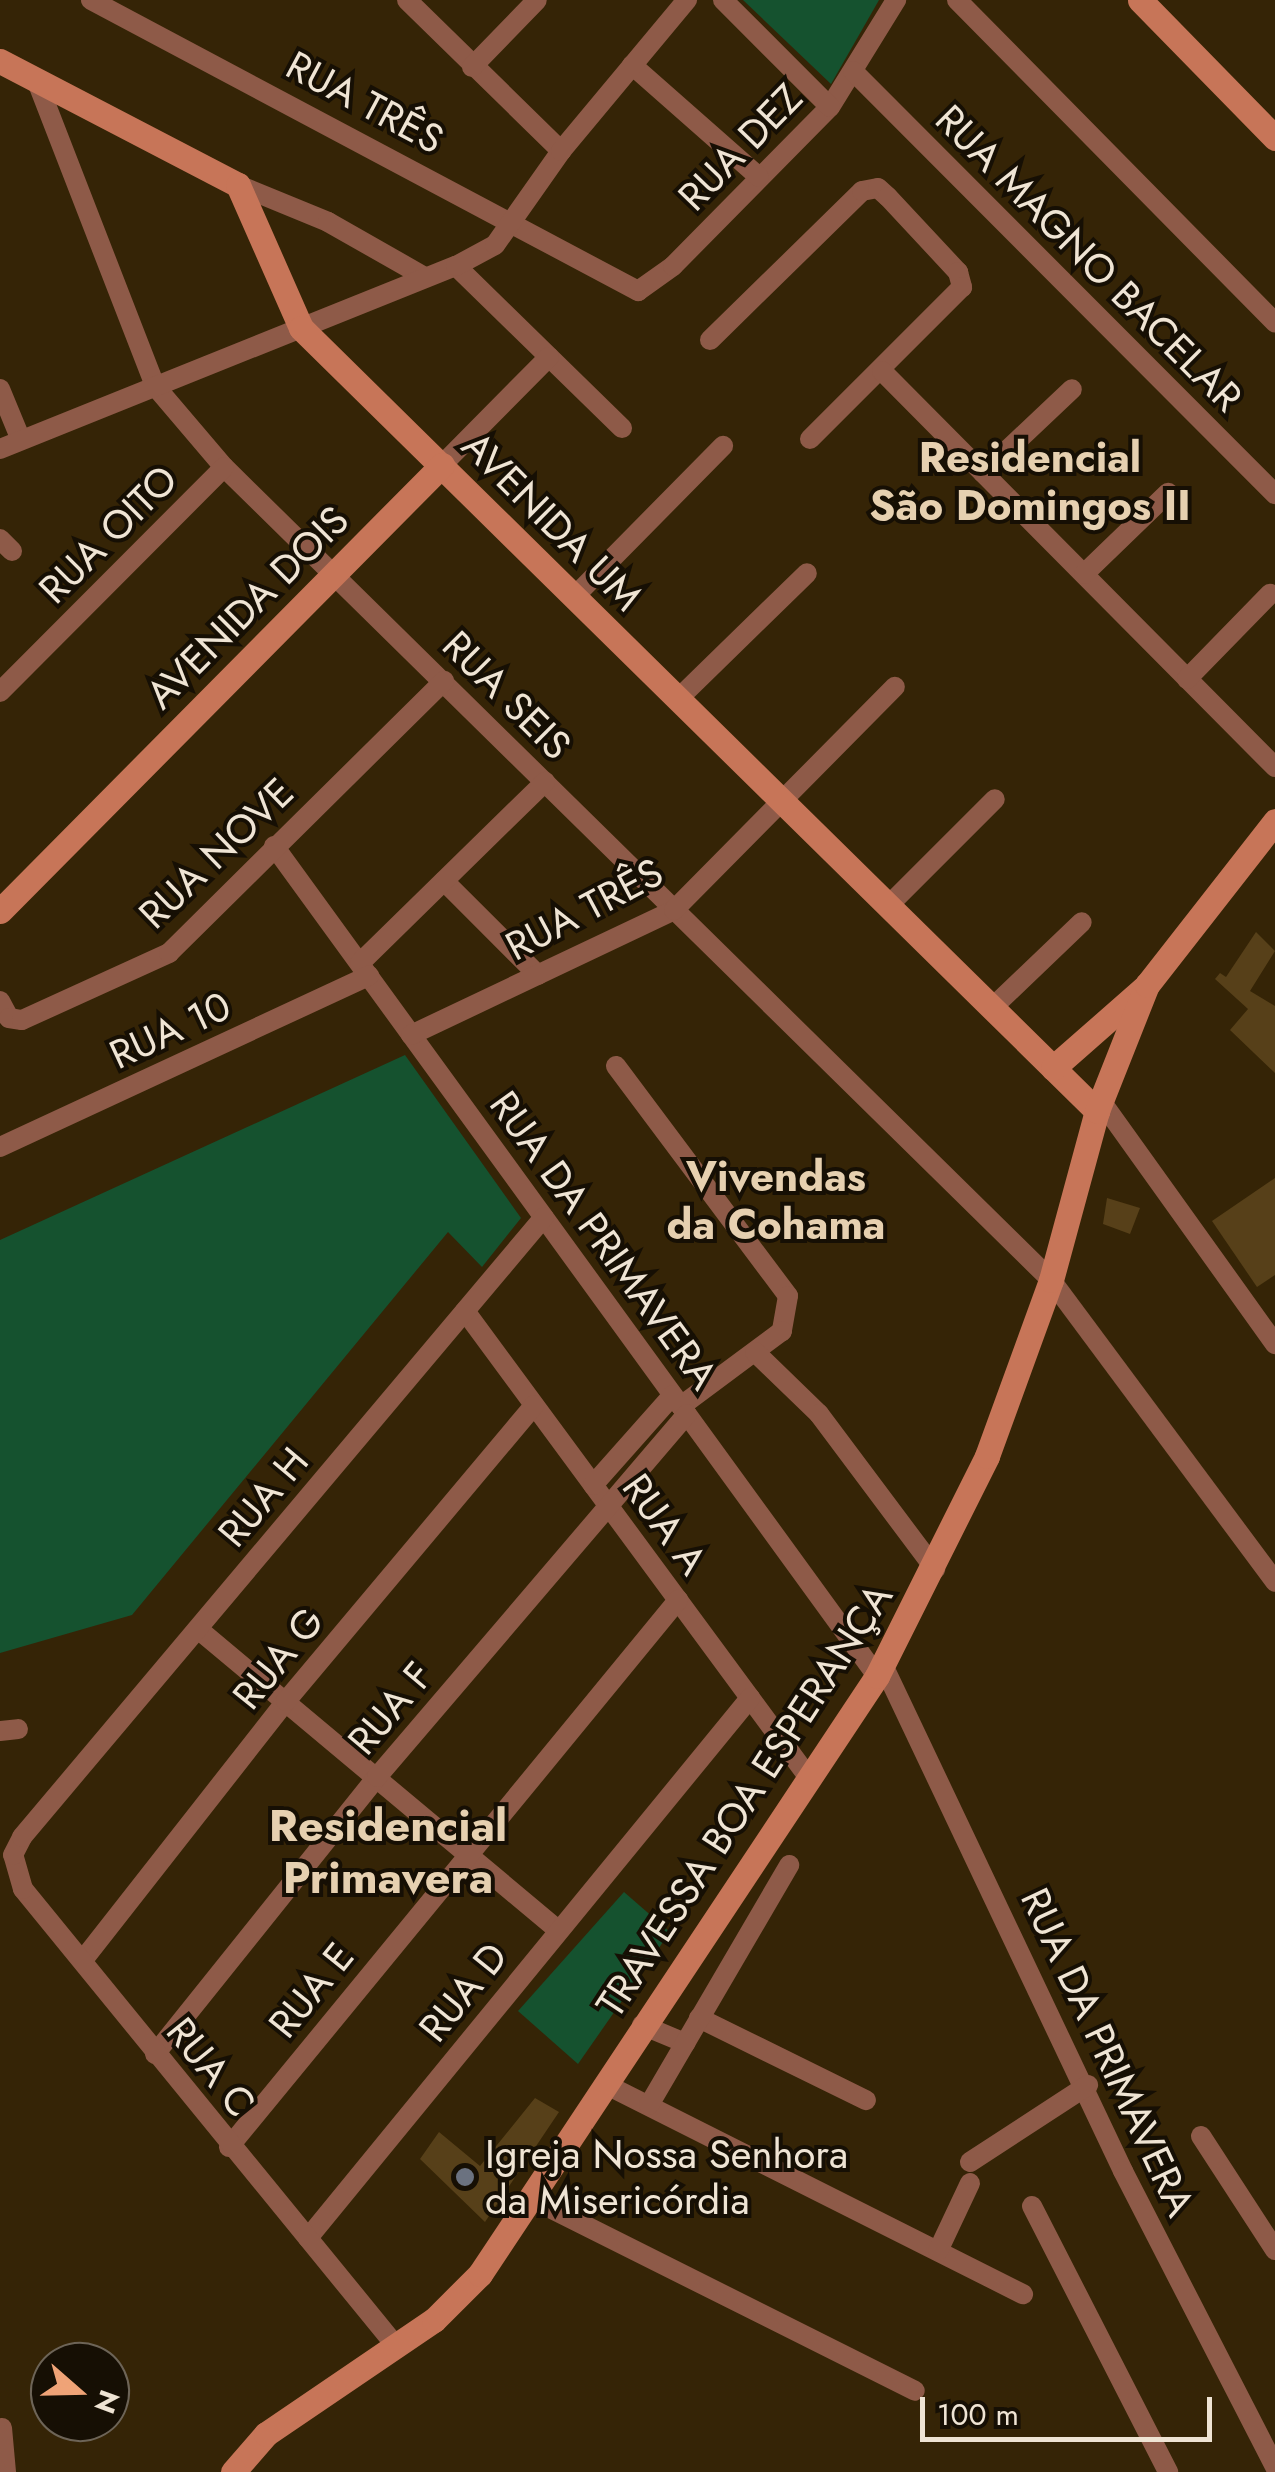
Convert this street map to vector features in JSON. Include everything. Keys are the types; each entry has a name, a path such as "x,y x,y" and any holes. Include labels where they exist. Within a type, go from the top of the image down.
{"street":[{"name":"RUA TRÊS","path":"91,0 516,221 600,274"},
{"path":"407,0 561,151"},
{"path":"472,67 537,0"},
{"path":"0,449 456,266 495,245 516,221 561,151 686,0"},
{"path":"722,0 830,107"},
{"name":"RUA DEZ","path":"600,274 638,292 651,286 830,107 896,0"},
{"path":"957,0 1275,323"},
{"path":"1140,0 1275,138"},
{"path":"0,61 238,185 328,222 425,277"},
{"path":"632,65 760,177"},
{"name":"RUA MAGNO BACELAR","path":"853,71 1275,494"},
{"name":"RUA SEIS","path":"36,79 155,386 224,468 1051,1280 1275,1582"},
{"name":"AVENIDA UM","path":"238,185 301,328 1053,1068 1099,1106"},
{"path":"710,340 862,191 878,188 958,272 960,293 810,440"},
{"path":"456,266 622,428"},
{"name":"AVENIDA DOIS","path":"0,911 549,357"},
{"path":"882,371 1275,767"},
{"path":"0,389 20,440"},
{"path":"983,473 1072,389"},
{"path":"575,596 723,446"},
{"name":"RUA OITO","path":"0,692 224,468"},
{"path":"1084,574 1168,493"},
{"path":"678,698 807,572"},
{"path":"1188,679 1270,594"},
{"name":"RUA NOVE","path":"2,1007 22,1020 170,952 444,681"},
{"name":"RUA TRÊS","path":"412,1035 674,910 895,687"},
{"name":"RUA 10","path":"0,1147 364,970 444,881 545,782"},
{"path":"888,906 995,799"},
{"path":"1053,1068 1147,985 1275,821"},
{"name":"RUA DA PRIMAVERA","path":"274,846 680,1405 880,1671 1088,2085 1123,2171 1274,2462"},
{"path":"444,881 538,975"},
{"path":"992,1008 1082,922"},
{"name":"TRAVESSA BOA ESPERANÇA","path":"233,2472 266,2434 396,2346 480,2274 880,1671 935,1568 987,1456 1051,1280 1099,1106 1147,985"},
{"path":"593,1485 680,1405 786,1324 783,1283 616,1066"},
{"path":"1099,1106 1275,1344"},
{"name":"RUA H","path":"35,1822 544,1217"},
{"name":"RUA A","path":"465,1311 810,1778"},
{"path":"754,1352 819,1414 935,1568"},
{"name":"RUA G","path":"83,1960 286,1702 534,1405"},
{"name":"RUA F","path":"155,2054 377,1777 606,1503 680,1405"},
{"name":"RUA E","path":"229,2147 678,1600"},
{"path":"198,1629 558,1930"},
{"name":"RUA D","path":"308,2238 750,1698"},
{"name":"RUA C","path":"35,1822 16,1846 13,1868 229,2147 396,2346"},
{"path":"649,2105 789,1865"},
{"path":"699,2018 866,2100"},
{"path":"642,2025 685,2043"},
{"path":"605,2084 1024,2294"},
{"path":"938,2251 970,2172 1088,2085"},
{"path":"1200,2136 1275,2250"},
{"path":"532,2199 915,2390"},
{"path":"1032,2206 1168,2472"},
{"path":"2,2428 6,2472"}],"green space":[{"path":"743,0 879,0 831,84"},
{"path":"405,1055 521,1218 482,1267 448,1232 132,1615 0,1653 0,1240"},
{"path":"624,1892 670,1932 578,2064 518,2011"}],"building":[{"path":"1256,932 1275,951 1250,991 1275,1006 1275,1073 1230,1030 1248,1009 1215,979 1220,973 1226,977"},
{"path":"1275,1178 1275,1275 1257,1287 1212,1221"},
{"path":"1107,1198 1140,1208 1130,1234 1103,1224"},
{"path":"535,2098 559,2112 485,2222 420,2159 439,2132 480,2166"}],"place":[{"name":"Igreja Nossa Senhora da Misericórdia","path":"465,2177"}],"district":[{"name":"Residencial São Domingos II","path":"1030,482"},
{"name":"Vivendas da Cohama","path":"776,1201"},
{"name":"Residencial Primavera","path":"388,1852"}]}
